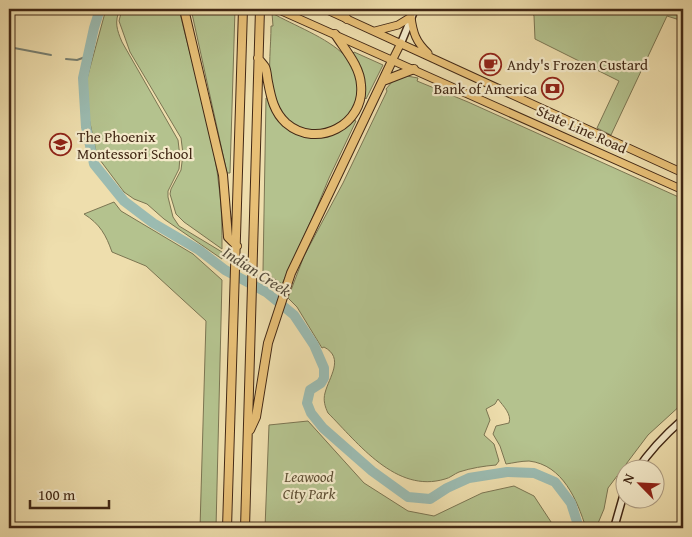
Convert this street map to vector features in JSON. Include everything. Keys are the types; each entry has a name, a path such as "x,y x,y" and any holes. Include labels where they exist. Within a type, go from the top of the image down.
{"highway":[{"path":"184,9 223,175 228,237 236,249"},
{"path":"228,528 244,9"},
{"path":"245,528 260,9"},
{"path":"338,9 347,19"},
{"path":"258,58 266,68 272,103 285,122 298,131 308,134 323,134 333,131 344,125 356,111 360,99 361,86 358,71 353,60 335,34"},
{"path":"248,434 256,418 268,343 291,273 392,61"},
{"path":"383,81 414,70"}],"main road":[{"name":"State Line Road","path":"277,9 683,190"},
{"name":"State Line Road","path":"325,9 432,56 475,78 683,173"},
{"path":"392,61 415,9"},
{"path":"375,31 398,25 412,17"},
{"path":"412,17 414,35 419,44 432,56"},
{"path":"643,460 670,430 683,419"},
{"path":"614,528 619,510"}],"green space":[{"path":"106,9 120,9 117,26 122,42 178,140 179,169 168,191 173,217 179,226 222,252 222,259 164,219 147,204 134,199 124,192 97,156 86,104 85,86"},
{"path":"122,9 179,9 213,148 221,202 222,249 184,222 176,214 170,194 181,170 183,154 181,138 130,52 119,21"},
{"path":"191,9 235,9 230,173 227,173"},
{"path":"531,9 683,9 683,21 667,16 611,135 597,128 619,81 535,39 534,16"},
{"path":"272,13 320,37 337,49 344,55 357,77 358,97 349,114 334,125 316,130 297,127 281,113 271,87 270,79"},
{"path":"354,52 383,65 366,99 352,54"},
{"path":"407,76 418,78 417,81 683,199 683,403 648,435 629,460 614,460 614,480 608,488 604,509 596,528 586,528 573,496 560,477 551,469 529,461 506,464 500,446 493,434 496,426 509,423 510,420 498,399 495,404 486,409 490,420 484,435 494,444 499,461 496,465 468,469 447,478 427,482 410,479 394,473 379,463 327,411 324,396 334,368 334,357 330,351 324,347 322,348 297,307 288,298 304,256 343,183 387,91 386,89 392,82"},
{"path":"266,98 268,98 285,124 322,137 342,130 354,120 356,121 282,284 263,271"},
{"path":"114,202 121,211 193,254 222,280 216,528 200,528 206,321 146,266 112,252 102,230 84,214"},
{"name":"Leawood City Park","path":"308,421 364,483 408,511 434,516 482,493 514,486 534,496 555,528 265,528 269,425"}],"waterway":[{"name":"Indian Creek","path":"100,9 83,78 86,127 94,164 124,201 153,223 199,250 225,270 266,292 294,315 314,345 324,368 324,378 321,383 310,390 307,403 311,413 323,428 372,471 408,497 430,499 447,488 469,478 507,472 534,473 555,482 571,503 579,528"},
{"path":"9,47 51,55"},
{"path":"66,59 77,60 88,56"}],"place":[{"name":"Andy's Frozen Custard","path":"491,64"},
{"name":"Bank of America","path":"553,88"},
{"name":"The Phoenix Montessori School","path":"61,145"}]}
